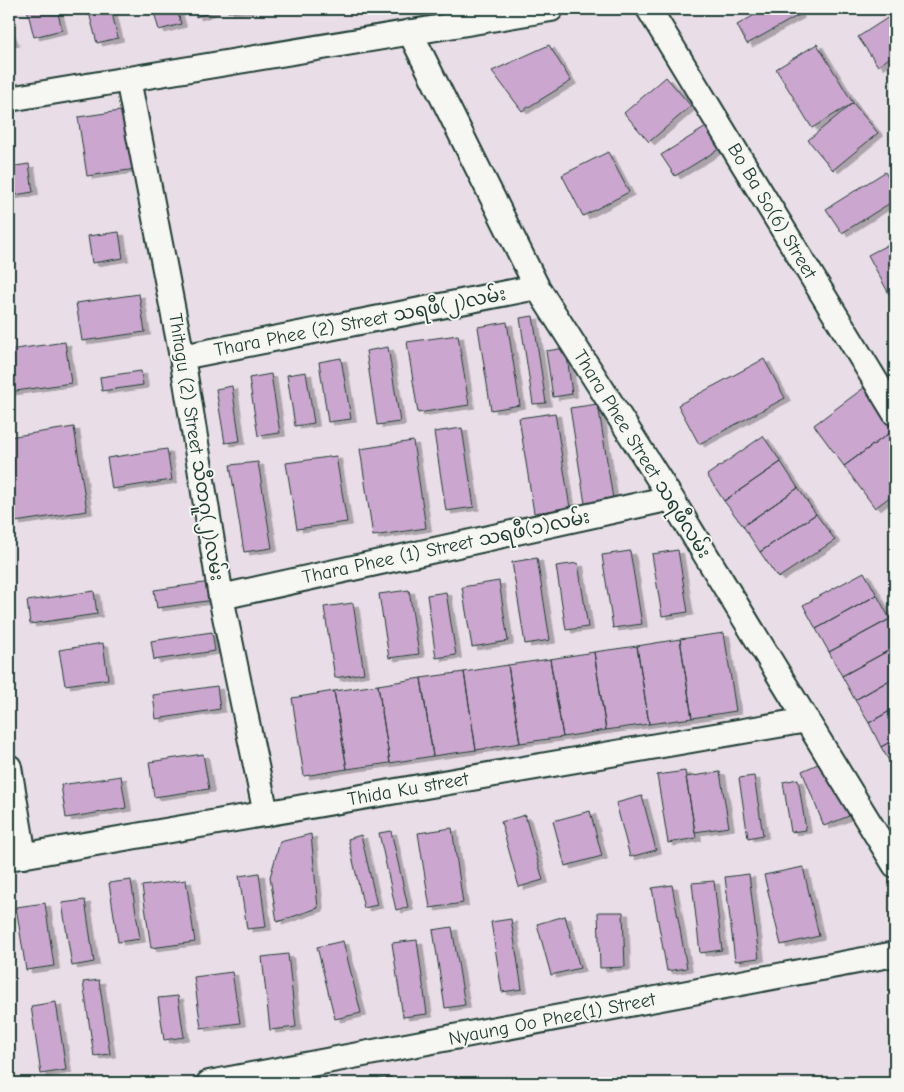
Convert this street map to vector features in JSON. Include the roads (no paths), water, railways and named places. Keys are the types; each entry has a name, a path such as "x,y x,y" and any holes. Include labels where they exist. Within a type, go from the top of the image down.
{"street":[{"path":"9,99 551,9"},
{"name":"Bo Ba So(6) Street","path":"649,9 895,413"},
{"name":"Thara Phee Street သရဖီလမ်း","path":"410,32 537,286 671,498 895,865"},
{"name":"Thitagu (2) Street သီတဂူ(၂)လမ်း","path":"128,79 182,357 221,597 266,814"},
{"name":"Thara Phee (2) Street သရဖီ(၂)လမ်း","path":"182,357 537,286"},
{"name":"Thara Phee (1) Street သရဖီ(၁)လမ်း","path":"221,597 671,498"},
{"name":"Thida Ku street","path":"16,857 807,720"},
{"path":"9,767 16,857"},
{"name":"Nyaung Oo Phee(1) Street","path":"209,1083 895,954"}]}
